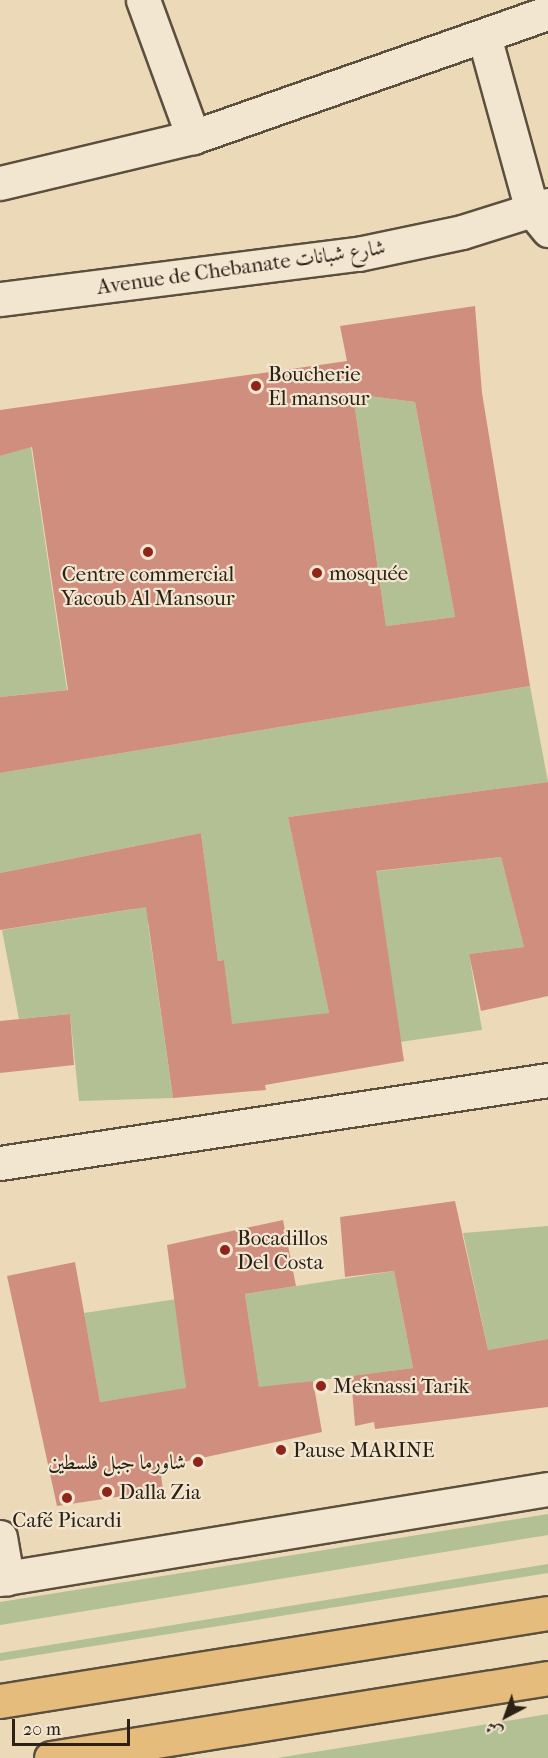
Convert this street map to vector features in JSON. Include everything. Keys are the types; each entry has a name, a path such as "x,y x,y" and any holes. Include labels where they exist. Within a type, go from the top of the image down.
{"main road":[{"path":"0,1701 548,1613"},
{"path":"51,1758 548,1678"}],"street":[{"path":"143,0 193,137"},
{"path":"0,183 193,137 548,13"},
{"path":"484,36 543,215"},
{"name":"Avenue de Chebanate شارع شبانات","path":"0,299 358,254 543,215"},
{"path":"0,1162 548,1080"},
{"path":"0,1537 4,1579 548,1489"}],"green space":[{"path":"353,394 415,402 455,617 386,626"},
{"path":"31,447 67,690 0,697 0,456"},
{"path":"530,686 548,782 288,817 329,1013 297,1019 304,1078 265,1083 227,1025 228,994 224,960 218,961 201,833 0,873 0,773"},
{"path":"501,857 524,947 469,954 482,1030 400,1042 362,873"},
{"path":"152,895 148,924 173,1098 79,1101 70,1014 19,1019 2,930 134,909"},
{"path":"548,1226 548,1339 488,1350 463,1233"},
{"path":"394,1271 413,1368 259,1388 245,1294"},
{"path":"177,1299 186,1389 100,1402 84,1313"},
{"path":"548,1514 548,1535 0,1625 0,1602"},
{"path":"548,1564 548,1573 0,1661 0,1653"},
{"path":"548,1714 548,1758 277,1758 452,1730"}],"building":[{"path":"475,306 482,393 530,686 0,773 0,697 68,690 32,447 0,456 0,410 347,361 340,326","holes":["353,394 415,402 455,617 386,626"]},
{"path":"548,782 548,996 481,1011 469,954 524,947 501,857 376,871 404,1061 265,1085 266,1090 173,1098 146,907 0,930 0,873 201,833 218,961 224,960 232,1024 329,1013 288,817"},
{"path":"70,1014 74,1065 0,1073 0,1021"},
{"path":"455,1201 488,1350 548,1339 548,1407 375,1429 374,1422 355,1426 351,1376 413,1368 394,1271 345,1277 340,1217"},
{"path":"283,1220 296,1286 245,1294 259,1387 313,1381 322,1432 160,1467 163,1490 57,1506 7,1276 75,1262 100,1402 186,1388 167,1245"}],"place":[{"name":"Boucherie El mansour","path":"256,386"},
{"name":"Centre commercial Yacoub Al Mansour","path":"148,552"},
{"name":"mosquée","path":"317,573"},
{"name":"Bocadillos Del Costa","path":"225,1250"},
{"name":"Meknassi Tarik","path":"321,1386"},
{"name":"Pause MARINE","path":"281,1450"},
{"name":"شاورما جبل فلسطين","path":"198,1462"},
{"name":"Dalla Zia","path":"107,1492"},
{"name":"Café Picardi","path":"67,1498"}]}
